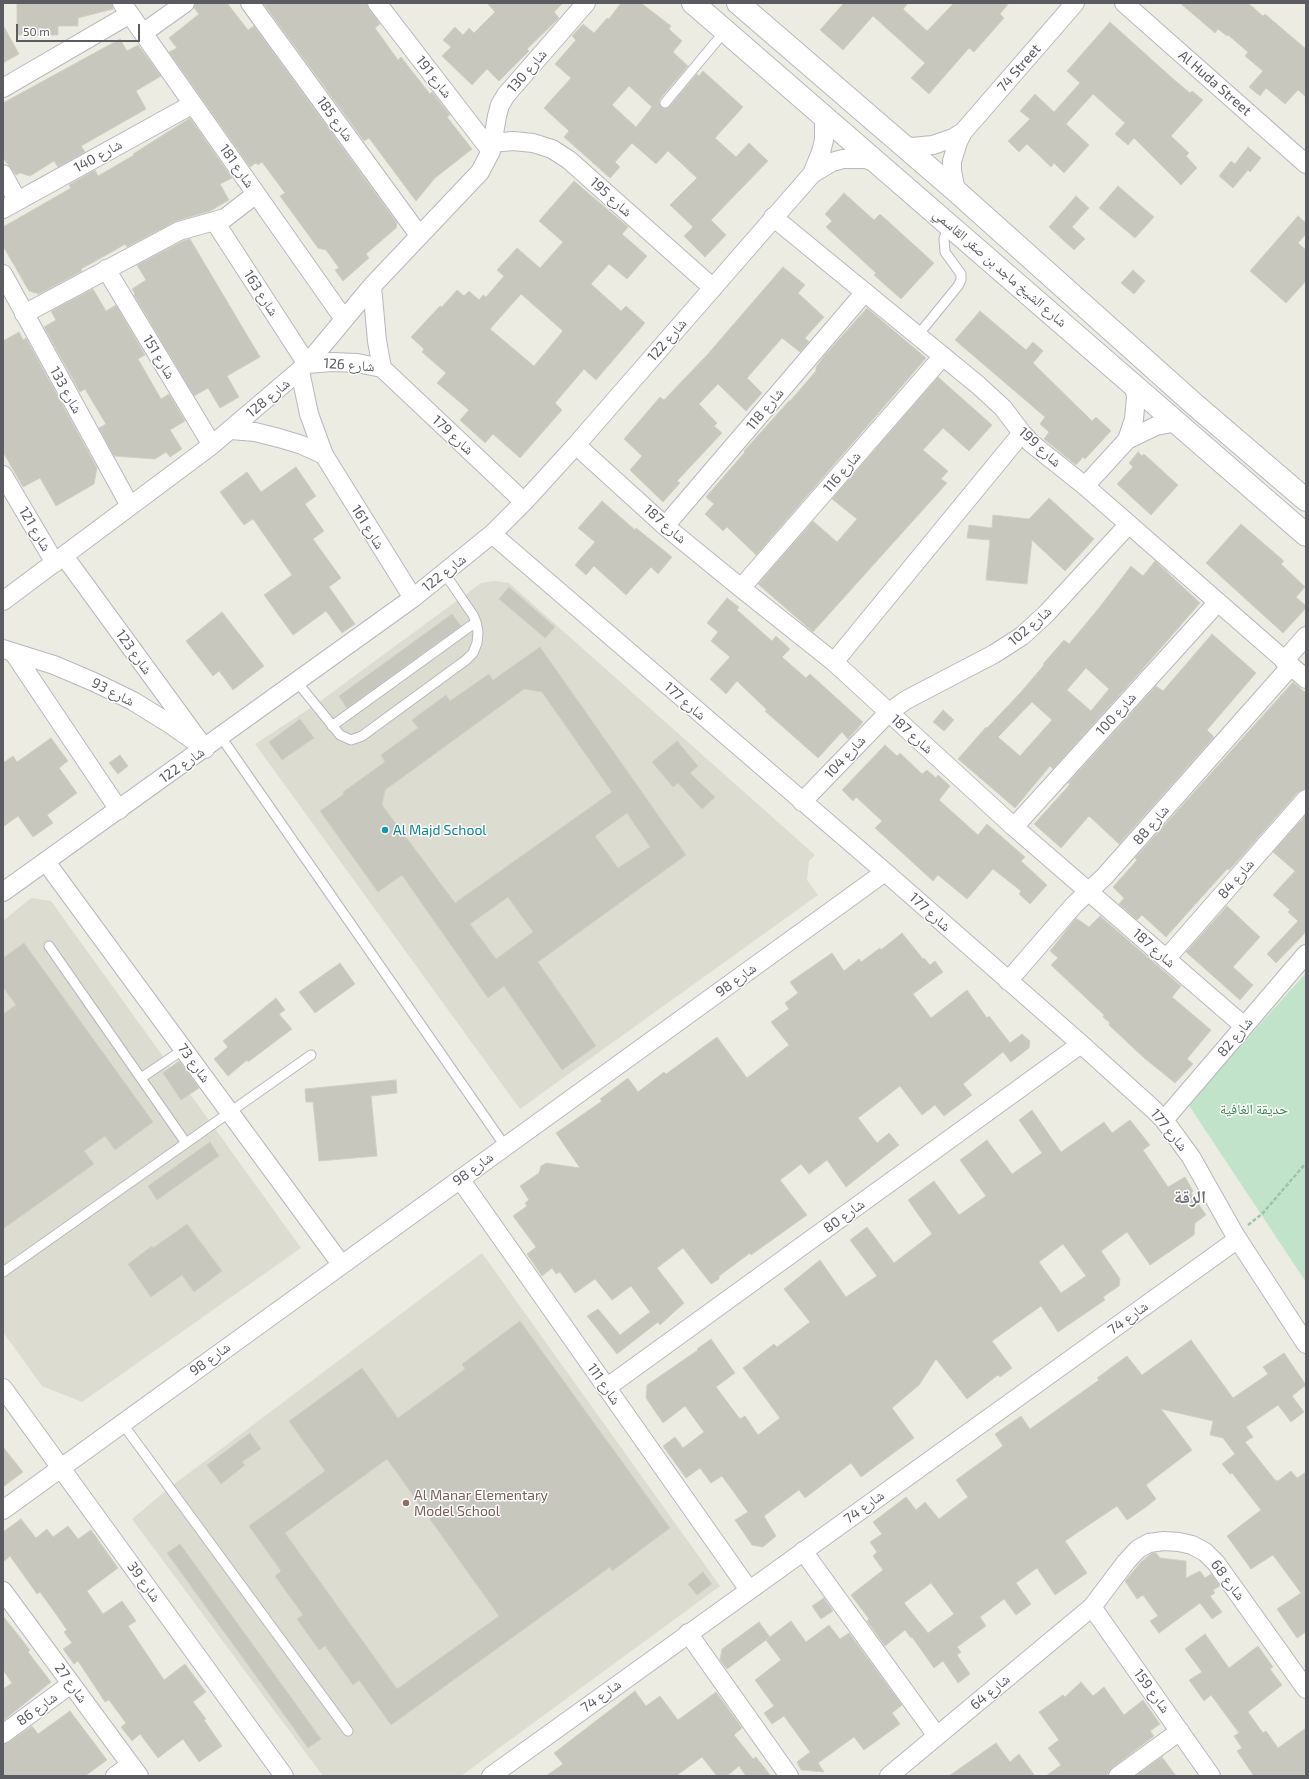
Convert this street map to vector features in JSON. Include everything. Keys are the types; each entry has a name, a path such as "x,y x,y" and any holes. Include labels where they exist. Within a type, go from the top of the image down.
{"street":[{"path":"143,33 186,3"},
{"name":"شارع 185","path":"250,3 420,235"},
{"name":"شارع 191","path":"377,3 491,147"},
{"name":"شارع 130","path":"491,147 500,105 506,95 586,3"},
{"name":"شارع الشيخ ماجد بن صقر القاسمي","path":"693,3 877,163 949,223 973,246 1306,535"},
{"name":"شارع الشيخ ماجد بن صقر القاسمي","path":"738,3 956,191 1194,404 1306,500"},
{"name":"74 Street","path":"902,145 912,147 933,145 953,138 962,132 1075,3"},
{"name":"Al Huda Street","path":"1124,3 1306,164"},
{"path":"4,85 126,9"},
{"name":"شارع 181","path":"126,9 344,319"},
{"name":"شارع 140","path":"10,204 193,104"},
{"name":"شارع 122","path":"812,174 823,146 825,128 824,116"},
{"name":"74 Street","path":"956,191 952,171 952,161 962,132"},
{"name":"شارع 195","path":"491,147 513,141 533,143 552,149 569,160 713,288"},
{"name":"شارع 128","path":"3,601 212,445 303,368 372,286 480,172 491,147"},
{"name":"شارع 122","path":"3,892 205,749 413,598 492,534 524,502 576,445 812,174 832,162 843,159 866,159 877,163"},
{"path":"3,174 10,204"},
{"path":"24,314 179,231 215,222 233,212 256,194"},
{"name":"شارع 199","path":"773,217 918,335 1003,408 1022,433 1129,524 1306,679"},
{"name":"شارع 163","path":"215,222 303,368"},
{"path":"973,246 975,237 982,235 986,236 1049,289 1061,292 1067,290"},
{"name":"شارع 151","path":"106,269 212,445"},
{"name":"شارع 133","path":"3,274 130,506"},
{"name":"شارع 126","path":"303,368 332,362 357,363 382,368 377,341 372,286"},
{"name":"شارع 118","path":"665,526 865,292"},
{"name":"شارع 116","path":"741,588 943,356"},
{"name":"شارع 161","path":"303,368 309,414 324,456 413,598"},
{"name":"شارع 179","path":"382,368 524,502"},
{"path":"1085,486 1127,440 1132,430 1135,413 1134,385"},
{"path":"1127,440 1156,426 1177,422"},
{"path":"231,430 255,432 279,438 302,445 324,456"},
{"path":"834,662 1022,433"},
{"name":"شارع 187","path":"576,445 665,526 834,662 1014,827 1244,1026"},
{"name":"شارع 121","path":"3,475 59,559"},
{"name":"شارع 102","path":"888,713 906,700 994,654 1022,636 1046,614 1129,524"},
{"name":"شارع 177","path":"492,534 885,872 1081,1044 1164,1120 1199,1170 1237,1237 1306,1344"},
{"name":"شارع 123","path":"59,559 205,749"},
{"name":"شارع 100","path":"1014,827 1218,602"},
{"name":"شارع 88","path":"1008,981 1088,891 1106,876 1288,663 1306,636"},
{"path":"8,650 119,810"},
{"name":"شارع 93","path":"8,650 54,665 113,692 170,724 205,749"},
{"name":"شارع 104","path":"802,802 888,713"},
{"name":"شارع 84","path":"1166,959 1306,799"},
{"name":"شارع 73","path":"46,862 341,1264"},
{"name":"شارع 98","path":"3,1510 341,1264 885,872"},
{"name":"شارع 82","path":"1164,1120 1306,954"},
{"name":"شارع 80","path":"606,1388 1081,1044"},
{"name":"شارع 111","path":"460,1179 748,1590"},
{"name":"شارع 74","path":"491,1776 1237,1237"},
{"name":"شارع 39","path":"3,1388 284,1776"},
{"name":"شارع 68","path":"1092,1607 1116,1573 1138,1549 1149,1543 1164,1541 1192,1545 1204,1552 1216,1563 1306,1689"},
{"path":"803,1551 937,1736"},
{"name":"شارع 27","path":"3,1591 135,1770"},
{"name":"شارع 64","path":"888,1776 1092,1607"},
{"name":"شارع 159","path":"1092,1607 1211,1776"},
{"path":"688,1633 789,1776"},
{"name":"شارع 86","path":"3,1734 71,1684"},
{"path":"1118,1776 1180,1731"},
{"path":"115,1776 135,1770"}],"lane":[{"path":"665,103 725,31"},
{"path":"918,335 958,286 961,280 960,274 945,252 944,239 949,223"},
{"path":"297,682 332,726 345,739 351,740 362,736 466,660 473,653 477,643 478,632 476,622 473,615 444,574"},
{"path":"332,726 476,622"},
{"path":"220,737 506,1146"},
{"path":"49,946 186,1143"},
{"path":"141,1078 184,1049"},
{"path":"3,1272 311,1055"},
{"path":"122,1423 348,1731"}],"path":[{"path":"1237,1237 1262,1214 1306,1163"}],"shaded area":[{"path":"494,581 509,583 815,855 809,861 807,880 818,895 520,1109 255,744 315,705 481,583"},
{"path":"31,898 51,901 301,1248 82,1402 42,1386 3,1332 3,921"},
{"name":"Al Manar Elementary Model School","path":"482,1253 720,1586 461,1776 323,1776 132,1519 169,1488"}],"green space":[{"name":"حديقة الغافية","path":"1306,973 1306,1282 1188,1104"}],"building":[{"path":"17,3 112,3 113,9 78,18 78,26 58,26 58,35 17,35"},
{"path":"195,3 227,3 248,30 254,26 397,223 396,228 366,254 369,258 343,281 335,270 339,268 326,250 318,248 280,196 285,193 262,162 258,165 256,163 250,167 169,52 177,48 169,38 199,14 194,8"},
{"path":"263,3 367,3 369,9 380,24 375,28 398,60 401,57 430,94 432,92 450,115 447,117 472,149 435,178 416,201 369,138 364,141"},
{"path":"487,3 563,3 554,12 559,18 527,49 529,51 499,81 487,69 472,85 442,56 451,47 443,40 455,27 463,35 469,28 474,33 495,12"},
{"path":"621,3 641,3 671,26 669,29 682,41 673,52 688,66 660,99 659,102 661,107 664,109 669,107 697,74 699,76 703,71 743,107 715,138 736,157 749,143 768,161 711,220 726,235 705,257 684,236 693,227 670,205 697,178 668,151 656,164 632,143 615,162 620,167 610,178 564,137 569,131 544,108 571,78 555,64 576,40 572,36 583,24 594,33 607,18 609,19","holes":["629,86 652,107 636,127 612,105"]},
{"path":"844,3 908,3 903,9 927,31 954,3 1009,3 1000,14 1004,18 974,52 969,48 929,94 911,78 925,63 873,16 843,50 820,30"},
{"path":"1180,3 1248,3 1263,16 1265,14 1306,49 1306,97 1298,90 1285,104 1266,88 1260,96 1249,87 1263,71 1245,56 1248,52 1228,35 1227,36 1218,29 1215,33"},
{"path":"1110,22 1190,93 1192,91 1203,100 1171,136 1189,153 1186,156 1197,168 1181,185 1134,138 1128,145 1115,134 1125,123 1093,94 1066,124 1089,145 1064,173 1054,163 1051,167 1027,144 1019,152 1008,141 1030,119 1020,111 1035,94 1054,112 1080,83 1067,71"},
{"path":"3,25 19,54 3,63"},
{"path":"120,39 127,51 138,45 161,76 136,91 146,109 81,146 85,152 58,167 54,161 30,176 20,173 16,175 3,158 3,103"},
{"path":"190,118 232,178 220,184 229,200 210,211 176,221 127,247 125,244 81,269 82,271 39,294 29,291 3,246 3,227 71,188 69,185 95,170 98,176 134,155 133,154"},
{"path":"1248,147 1261,158 1250,172 1248,170 1233,188 1219,176 1231,161 1235,164"},
{"path":"574,181 628,227 622,234 647,256 627,279 609,264 591,284 621,311 626,306 645,323 596,380 584,369 555,403 562,410 520,458 493,434 485,443 460,420 469,410 437,383 446,373 422,352 424,349 411,337 457,290 464,296 469,291 479,300 483,295 486,297 504,276 497,270 517,248 540,268 563,242 539,221","holes":["521,294 563,331 534,366 490,329"]},
{"path":"1118,186 1154,217 1135,238 1099,208"},
{"path":"844,193 874,220 880,214 934,263 901,299 874,275 876,273 826,227 832,221 825,214"},
{"path":"1076,196 1089,208 1072,227 1085,239 1074,250 1049,227"},
{"path":"1298,216 1306,223 1306,234 1298,243 1306,250 1306,281 1286,303 1250,271"},
{"path":"190,239 260,357 227,376 239,397 220,408 208,388 194,396 134,295 135,294 132,289 146,280 137,265 183,241"},
{"path":"783,267 805,285 798,293 824,317 805,338 809,342 800,352 782,338 747,378 762,393 746,411 718,384 699,404 717,423 714,426 722,433 677,481 680,483 663,502 630,470 642,456 624,439 660,397 664,400 707,355"},
{"path":"1133,270 1145,281 1134,294 1121,283"},
{"path":"93,289 106,311 116,305 145,355 138,359 161,399 169,394 185,421 170,430 182,449 170,457 166,452 155,459 114,456 99,428 106,424 85,389 80,392 44,327 56,320 51,311"},
{"path":"867,308 926,358 756,555 727,527 723,531 705,514 714,504 706,497 745,452 744,451 816,371 816,367 825,355"},
{"path":"980,311 1026,350 1033,342 1043,351 1033,363 1092,421 1096,417 1111,431 1085,459 1083,457 1076,465 1044,439 1049,432 1040,424 1045,417 955,340"},
{"path":"19,332 23,340 26,338 97,468 94,484 56,506 40,478 23,487 3,452 3,341"},
{"path":"938,377 992,425 969,451 943,428 923,450 948,471 941,479 947,483 813,632 758,584 813,521 837,542 857,519 832,499"},
{"path":"1138,452 1142,456 1144,454 1178,485 1151,515 1117,484 1133,467 1129,463"},
{"path":"296,467 316,496 305,504 324,531 313,539 341,578 329,587 355,624 342,633 326,611 293,635 264,595 292,575 253,519 244,525 220,492 247,472 261,492"},
{"path":"1049,498 1094,539 1065,571 1032,540 1027,584 986,580 990,540 967,538 969,525 992,528 993,515 1029,519"},
{"path":"602,501 635,530 636,528 672,557 658,574 651,567 626,595 594,566 586,575 575,565 595,542 578,528"},
{"path":"1241,524 1284,561 1281,564 1305,587 1296,597 1306,606 1306,608 1283,633 1206,563"},
{"path":"1155,561 1200,603 1053,769 1050,766 1015,808 958,759 986,727 987,728 1021,692 1064,640 1069,644 1131,566 1143,576","holes":["1086,668 1109,689 1091,711 1067,690","1032,702 1052,720 1020,756 998,737"]},
{"path":"509,587 555,627 545,638 499,599"},
{"path":"727,598 739,607 737,610 772,641 776,636 790,649 782,657 806,678 810,674 863,722 848,739 842,732 818,758 765,711 767,710 737,681 726,694 710,679 730,657 711,641 718,632 707,623"},
{"path":"222,612 264,666 233,690 219,671 213,676 186,641"},
{"path":"452,614 461,626 347,708 339,696"},
{"path":"1212,634 1256,673 1207,730 1214,737 1119,844 1089,816 1061,848 1034,824 1070,784 1068,783 1156,686 1163,691"},
{"path":"540,647 686,855 538,962 596,1046 562,1070 504,986 488,998 402,875 378,892 320,811 344,794 343,792 385,762 381,755 418,728 412,720 446,695 450,701 489,674 493,680","holes":["524,689 542,692 612,792 455,903 382,805 385,790","627,813 650,847 618,868 595,836","508,897 533,932 496,959 470,924"]},
{"path":"1293,682 1306,693 1306,789 1298,792 1242,856 1229,870 1227,869 1166,937 1142,915 1137,920 1119,904 1124,898 1113,887 1137,860 1135,858"},
{"path":"943,710 954,720 944,731 933,722"},
{"path":"300,719 314,738 282,760 269,742"},
{"path":"51,738 68,761 59,768 77,793 47,815 53,823 33,837 18,816 3,827 3,763 13,756 17,762"},
{"path":"677,741 698,766 690,773 715,797 702,809 678,783 673,787 652,762"},
{"path":"885,745 897,756 900,753 922,774 927,770 936,778 938,775 950,786 939,800 978,835 987,824 1025,857 1021,861 1047,885 1030,904 1019,894 1021,891 993,869 967,899 938,875 933,881 875,828 882,821 856,797 853,801 842,790"},
{"path":"120,755 128,766 118,774 109,763"},
{"path":"1306,815 1306,932 1276,963 1267,954 1298,921 1288,912 1290,910 1273,895 1295,871 1273,852"},
{"path":"1227,906 1260,937 1233,967 1253,985 1240,1000 1186,952"},
{"path":"1100,916 1181,986 1172,997 1211,1030 1187,1059 1193,1064 1175,1083 1143,1057 1109,1025 1110,1023 1103,1017 1104,1015 1051,965 1058,958 1050,951 1076,918 1089,927"},
{"path":"902,933 923,959 924,958 930,965 935,961 943,972 913,994 931,1018 967,990 987,1018 989,1016 1010,1043 1022,1034 1030,1041 1029,1048 1011,1062 1003,1052 963,1084 972,1095 944,1116 935,1105 922,1115 900,1086 858,1118 877,1143 889,1133 899,1145 846,1187 827,1160 809,1174 801,1164 780,1180 807,1215 751,1255 750,1253 719,1276 719,1279 711,1284 683,1248 657,1268 684,1303 660,1325 658,1322 617,1354 587,1316 598,1309 620,1335 650,1312 631,1286 612,1300 595,1279 575,1293 560,1272 556,1274 552,1268 542,1276 527,1254 536,1247 513,1216 527,1206 525,1203 529,1200 520,1186 539,1173 541,1166 546,1163 580,1168 556,1133 602,1101 600,1099 628,1078 638,1092 664,1072 666,1074 717,1037 747,1078 789,1045 771,1022 789,1009 785,1003 798,993 790,982 832,953 844,971 859,959 861,962 880,948 881,950"},
{"path":"24,943 153,1122 115,1150 105,1136 84,1151 94,1164 3,1229 3,1014 16,1005 3,987 3,958"},
{"path":"340,963 355,984 315,1013 299,992"},
{"path":"276,998 285,1010 279,1014 292,1029 248,1062 247,1060 228,1076 214,1059 228,1047 223,1041"},
{"path":"179,1061 199,1088 181,1100 163,1073"},
{"path":"396,1080 397,1093 371,1096 377,1156 319,1161 313,1102 306,1102 305,1089"},
{"path":"1032,1110 1061,1152 1104,1122 1112,1133 1130,1120 1150,1145 1143,1150 1168,1187 1185,1177 1193,1191 1191,1193 1206,1215 1195,1223 1194,1235 1150,1265 1127,1232 1101,1251 1120,1279 1119,1286 1103,1297 1105,1300 1058,1332 1041,1306 992,1341 1012,1368 1000,1377 998,1375 967,1399 936,1359 919,1385 892,1408 914,1438 861,1477 851,1463 805,1498 799,1490 764,1516 776,1536 763,1547 752,1545 735,1520 748,1512 722,1476 711,1483 700,1468 686,1478 663,1446 675,1437 683,1448 704,1432 685,1406 663,1423 646,1398 647,1385 698,1350 697,1349 711,1339 735,1373 716,1387 740,1419 745,1416 758,1435 780,1418 743,1368 774,1344 777,1347 810,1322 784,1289 820,1260 846,1297 877,1276 850,1240 867,1227 894,1263 932,1234 908,1200 934,1181 959,1215 986,1196 960,1160 987,1140 1012,1174 1042,1153 1019,1120","holes":["1063,1244 1086,1276 1061,1293 1039,1262"]},
{"path":"210,1142 219,1156 157,1200 148,1186"},
{"path":"187,1224 222,1271 194,1292 182,1275 151,1297 128,1264 152,1246 153,1248"},
{"path":"520,1321 670,1528 612,1571 610,1567 391,1725 359,1680 353,1685 325,1646 319,1650 297,1619 303,1615 275,1576 281,1571 249,1526 325,1471 289,1421 362,1368 398,1418 465,1369 462,1364","holes":["387,1459 499,1616 397,1689 285,1533"]},
{"path":"1191,1340 1233,1398 1268,1374 1263,1367 1284,1353 1306,1385 1292,1396 1304,1412 1291,1422 1278,1405 1246,1427 1253,1437 1245,1442 1275,1480 1278,1481 1291,1471 1297,1478 1306,1472 1306,1632 1297,1638 1277,1609 1301,1593 1273,1555 1251,1569 1227,1536 1261,1510 1232,1473 1230,1474 1222,1464 1235,1454 1223,1438 1210,1435 1213,1421 1161,1409 1192,1450 1146,1485 1156,1499 1146,1507 1127,1520 1117,1506 1065,1541 1087,1573 1055,1595 1037,1568 1016,1583 1031,1604 1016,1615 1004,1599 980,1617 986,1626 957,1647 961,1652 957,1655 970,1674 958,1683 943,1661 934,1668 912,1637 911,1638 905,1630 885,1646 867,1621 869,1619 851,1595 883,1570 873,1556 877,1552 870,1542 882,1534 873,1522 906,1497 916,1510 925,1502 939,1519 968,1497 956,1480 1003,1446 995,1434 1021,1416 1030,1429 1099,1380 1097,1378 1127,1356 1142,1375","holes":["931,1583 954,1614 928,1633 904,1603"]},
{"path":"250,1433 261,1449 242,1462 245,1465 221,1484 207,1465"},
{"path":"3,1447 23,1472 3,1487"},
{"path":"21,1519 36,1538 47,1529 53,1537 68,1526 78,1539 91,1530 118,1568 87,1591 103,1614 122,1601 136,1621 128,1626 164,1680 185,1664 206,1692 193,1702 206,1719 204,1720 222,1746 199,1762 183,1739 158,1758 140,1734 132,1741 121,1727 126,1723 109,1700 105,1702 78,1661 74,1664 63,1649 72,1643 64,1632 67,1630 40,1592 37,1594 10,1556 3,1562 3,1532"},
{"path":"180,1544 321,1739 308,1748 167,1553"},
{"path":"1152,1553 1156,1553 1160,1558 1186,1561 1186,1578 1200,1571 1205,1578 1211,1574 1220,1586 1213,1590 1215,1593 1210,1596 1222,1612 1212,1619 1200,1603 1159,1633 1150,1621 1158,1616 1143,1595 1137,1599 1125,1581 1141,1562"},
{"path":"703,1572 712,1584 697,1595 688,1584"},
{"path":"824,1598 833,1611 821,1619 812,1606"},
{"path":"3,1616 30,1650 28,1652 51,1682 3,1721 3,1689 12,1683 3,1670"},
{"path":"791,1621 806,1642 829,1625 840,1639 849,1633 902,1705 892,1713 900,1724 864,1750 854,1737 818,1763 824,1772 801,1770 797,1762 810,1752 784,1716 772,1724 764,1713 774,1706 755,1680 781,1660 766,1640"},
{"path":"759,1622 770,1637 727,1669 720,1660 722,1649"},
{"path":"1205,1634 1229,1668 1258,1646 1273,1667 1270,1669 1282,1685 1248,1712 1263,1733 1266,1731 1278,1748 1306,1728 1306,1773 1302,1776 1254,1776 1237,1751 1242,1748 1234,1736 1239,1733 1211,1695 1204,1701 1189,1680 1202,1672 1185,1649"},
{"path":"1081,1682 1093,1696 1104,1687 1124,1715 1143,1700 1160,1724 1150,1731 1154,1736 1112,1768 1106,1776 1046,1776 1061,1765 1048,1748 1059,1740 1039,1712 1063,1695 1065,1697"},
{"path":"635,1691 646,1706 660,1696 678,1720 716,1692 742,1728 734,1735 753,1759 756,1757 771,1776 746,1776 739,1766 727,1776 717,1776 702,1757 676,1776 546,1776 563,1764 554,1753"},
{"path":"70,1711 107,1760 85,1776 3,1776 3,1744 9,1742 32,1726 38,1734"},
{"path":"996,1743 1010,1762 1019,1754 1035,1776 949,1776"},
{"path":"1162,1757 1176,1776 1139,1776 1138,1774"}],"place":[{"name":"Al Majd School","path":"385,830"},
{"name":"Al Manar Elementary Model School","path":"406,1503"}],"district":[{"name":"الرقة","path":"1190,1197"}]}
